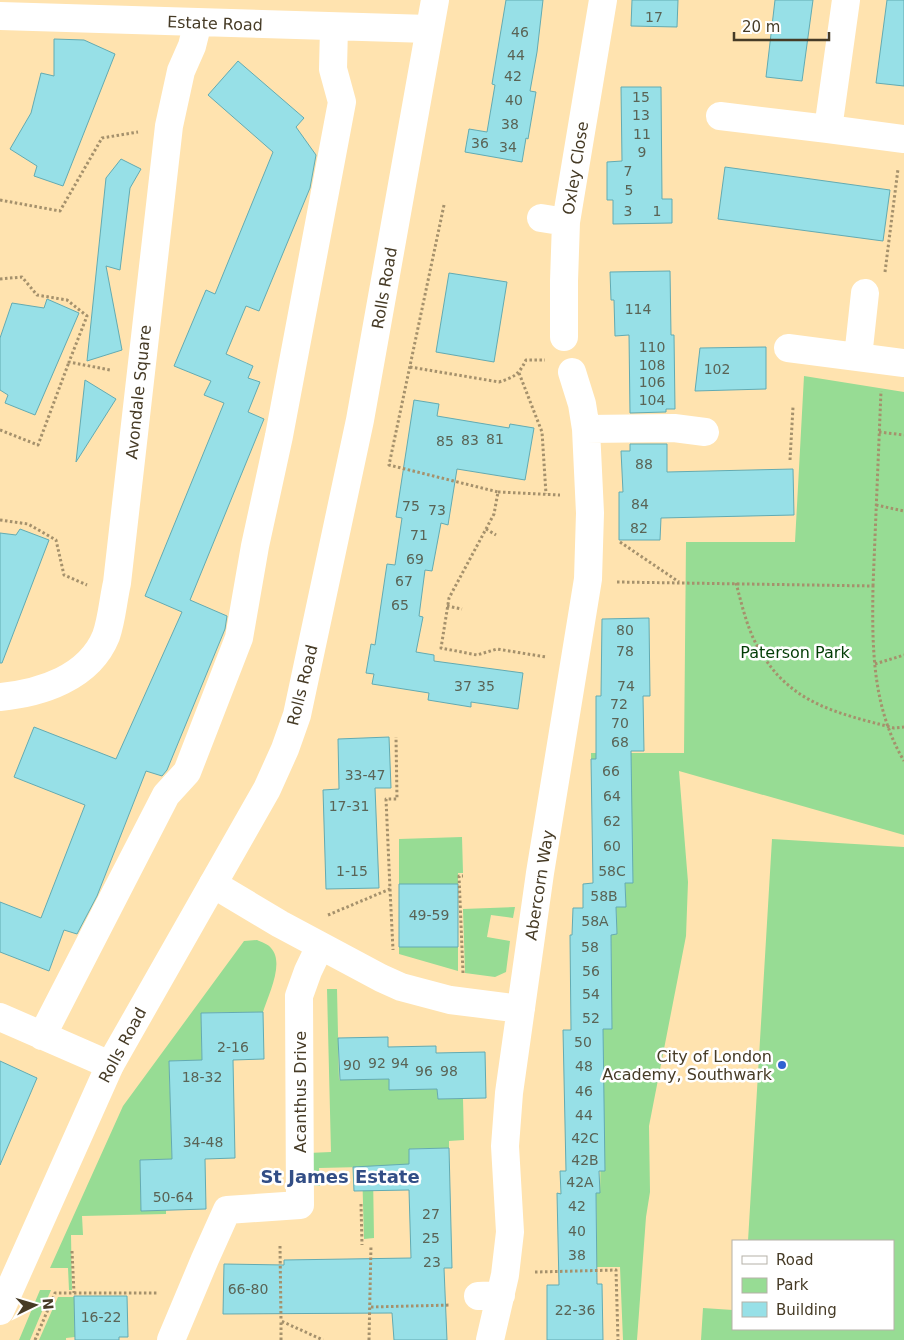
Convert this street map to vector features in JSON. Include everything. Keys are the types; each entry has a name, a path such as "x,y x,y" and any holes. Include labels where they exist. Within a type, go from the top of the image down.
{"street":[{"name":"Rolls Road","path":"0,1310 110,1065 267,789 285,749 297,715 360,420 434,0"},
{"name":"Oxley Close","path":"564,337 564,281 554,220 603,0"},
{"path":"828,129 846,0"},
{"name":"Estate Road","path":"0,16 429,29"},
{"name":"Avondale Square","path":"0,698 23,694 55,684 78,671 91,660 100,647 109,627 117,583 169,126 181,70 192,46 198,22"},
{"path":"42,1036 166,795 187,772 239,638 255,546 279,436 342,102 333,69 334,27"},
{"path":"720,116 903,139"},
{"path":"788,348 882,360 875,284"},
{"name":"Abercorn Way","path":"490,1340 477,1299 510,1232 505,1122 542,864 572,625 588,579 580,547 590,513 586,429 582,404 560,366"},
{"path":"586,429 674,428 705,432"},
{"path":"213,884 320,946 380,978 408,989 450,1000 521,1009"},
{"name":"Acanthus Drive","path":"176,1339 205,1259 227,1210 300,1206 299,996 320,946"},
{"path":"0,1017 110,1065"}],"path":[{"path":"0,200 60,211 102,138 169,126"},
{"path":"875,284 903,139"},
{"path":"444,205 389,465 498,492 563,495"},
{"path":"0,279 22,277 37,294 67,300 87,316 38,445 0,430"},
{"path":"410,367 499,382 510,379 519,373 526,360 560,366"},
{"path":"882,360 873,586 875,664 879,696 886,726 904,761"},
{"path":"69,362 140,375"},
{"path":"519,373 542,432 546,494"},
{"path":"790,460 793,406"},
{"path":"879,432 904,435"},
{"path":"498,492 494,514 448,598 441,648 477,655 497,649 548,657"},
{"path":"876,505 904,511"},
{"path":"0,520 28,524 56,540 64,575 114,597"},
{"path":"486,529 496,535"},
{"path":"618,541 680,582"},
{"path":"609,582 873,586"},
{"path":"736,583 758,648 782,680 814,703 846,715 886,726 904,728"},
{"path":"447,606 462,609"},
{"path":"875,664 904,655"},
{"path":"394,958 386,799 397,799 396,737"},
{"path":"463,876 459,876 463,978"},
{"path":"320,918 390,889"},
{"path":"361,1204 362,1245"},
{"path":"369,1340 371,1245"},
{"path":"280,1246 281,1340"},
{"path":"72,1251 74,1293"},
{"path":"532,1272 616,1270 618,1340"},
{"path":"35,1340 55,1293 163,1293"},
{"path":"371,1307 477,1299"},
{"path":"281,1321 323,1340"}],"green space":[{"name":"Paterson Park","path":"804,376 904,392 904,835 679,771 688,882 686,936 649,1126 650,1192 646,1217 637,1340 623,1340 620,1267 597,1267 596,1193 600,1193 603,1029 612,1029 611,935 617,934 616,907 626,907 625,883 632,883 630,759 591,759 591,753 684,753 686,542 795,542"},
{"path":"462,837 463,873 458,873 458,884 399,884 399,839"},
{"path":"772,839 904,847 904,1340 701,1340 703,1308 732,1310 732,1330 894,1330 894,1240 748,1240"},
{"path":"515,907 513,918 491,915 487,937 510,941 506,972 495,977 465,973 463,909"},
{"path":"257,940 271,948 275,954 276,962 274,979 263,1012 201,1013 202,1060 169,1061 172,1159 140,1160 141,1211 166,1210 166,1214 82,1216 83,1235 71,1235 72,1290 69,1290 68,1268 50,1268 123,1106 244,941"},
{"path":"399,947 458,947 458,971 399,954"},
{"path":"327,989 337,989 339,1080 389,1079 389,1090 437,1089 438,1099 463,1099 464,1140 449,1141 449,1148 409,1149 409,1173 373,1174 374,1238 364,1239 362,1167 319,1168 320,1186 312,1185 308,1153 331,1152"},
{"path":"40,1290 51,1290 30,1340 19,1340"},
{"path":"58,1297 74,1297 75,1337 66,1338 66,1340 39,1340"}],"building":[{"path":"506,0 543,0 530,91 536,92 522,162 465,152 469,129 487,132 495,85 492,84"},
{"path":"632,0 678,0 677,27 631,26"},
{"path":"775,0 813,0 802,81 766,77"},
{"path":"887,0 904,0 904,86 876,83"},
{"path":"54,39 84,40 115,54 63,186 34,176 37,166 10,149 31,113 41,73 54,76"},
{"path":"238,61 304,118 296,127 316,155 310,188 259,311 246,306 226,354 253,366 248,378 260,382 248,412 264,419 190,600 227,616 225,629 167,770 162,776 146,771 97,896 77,934 64,930 49,971 0,952 0,902 41,918 85,805 14,777 34,727 116,759 182,612 145,596 224,403 204,395 211,381 174,366 206,290 215,294 273,152 208,95"},
{"path":"621,87 661,87 662,199 672,199 672,223 613,224 613,200 607,200 607,162 622,161"},
{"path":"121,159 141,169 130,188 120,270 106,266 122,350 87,361 106,178"},
{"path":"725,167 890,190 883,241 718,219"},
{"path":"670,271 671,335 674,335 675,409 666,409 666,412 630,413 629,335 615,336 614,300 611,300 610,272"},
{"path":"449,273 507,282 494,362 436,352"},
{"path":"47,299 79,313 35,415 5,403 8,395 0,390 0,338 12,303 44,308"},
{"path":"766,347 766,389 695,391 700,348"},
{"path":"85,380 116,399 76,462"},
{"path":"414,400 439,404 437,416 509,428 510,424 534,428 525,480 457,469 448,525 441,523 432,571 425,570 419,616 423,617 416,652 434,655 434,661 523,673 518,709 471,702 471,707 428,700 429,693 372,684 374,674 366,673 371,644 375,645 387,564 395,565 402,518 396,517"},
{"path":"630,444 667,444 667,472 793,469 794,515 661,518 660,540 619,540 619,492 623,492 621,451 630,451"},
{"path":"20,529 49,540 2,663 0,663 0,533 16,535"},
{"path":"649,618 650,696 643,696 644,751 631,751 633,883 625,883 626,907 616,907 617,934 611,935 612,1029 603,1029 605,1171 599,1171 600,1193 596,1193 597,1284 602,1284 603,1340 547,1340 547,1285 559,1285 557,1193 561,1194 560,1171 566,1171 563,1030 571,1030 570,935 572,935 573,908 583,908 583,884 593,883 591,759 596,759 596,696 601,696 602,619"},
{"path":"389,737 391,788 375,788 379,888 326,889 323,790 339,789 338,739"},
{"path":"399,884 458,884 458,947 399,947"},
{"path":"263,1012 264,1059 233,1060 235,1158 205,1159 206,1209 141,1211 140,1160 172,1159 169,1061 202,1060 201,1013"},
{"path":"388,1037 388,1047 436,1046 436,1053 485,1052 486,1098 438,1099 437,1089 389,1090 389,1079 340,1080 338,1038"},
{"path":"0,1061 37,1078 0,1165"},
{"path":"449,1148 452,1268 444,1268 447,1340 394,1340 392,1313 223,1314 224,1264 284,1265 284,1260 411,1258 409,1190 354,1191 353,1167 409,1164 409,1149"},
{"path":"74,1296 127,1296 128,1337 119,1337 119,1340 75,1340"}],"place":[{"name":"City of London Academy, Southwark","path":"782,1065"}],"district":[{"name":"St James Estate","path":"340,1177"}]}
